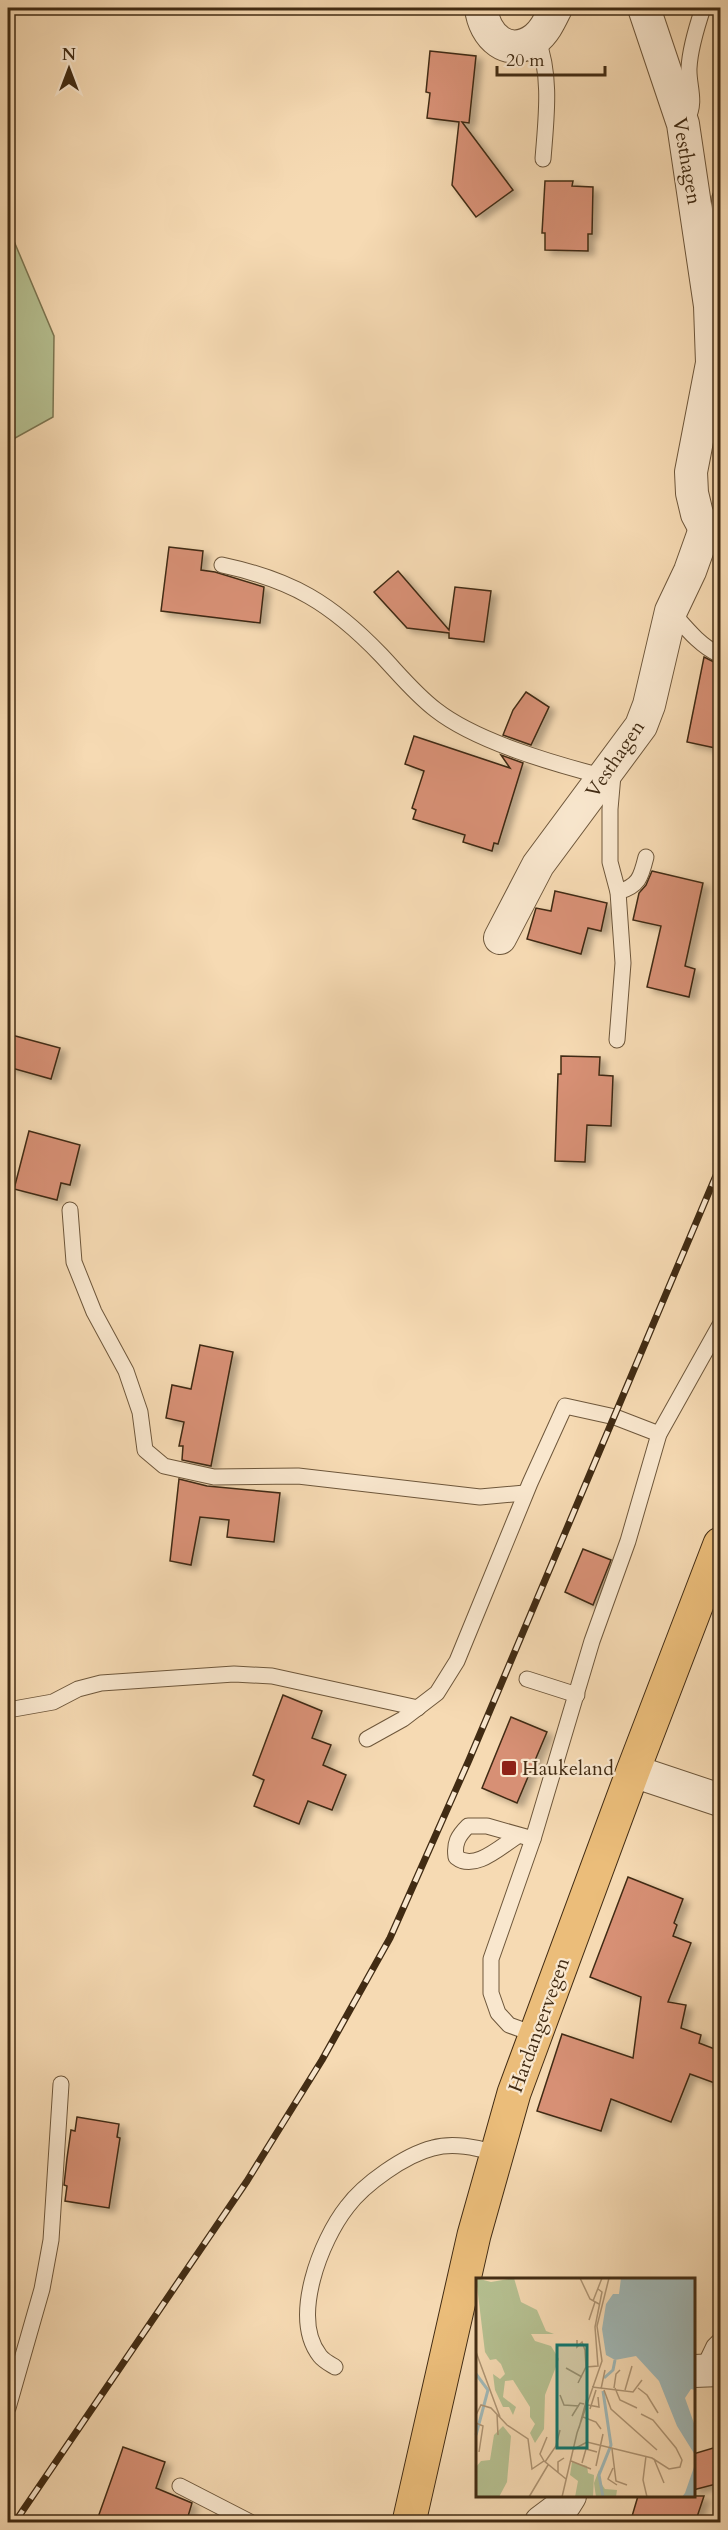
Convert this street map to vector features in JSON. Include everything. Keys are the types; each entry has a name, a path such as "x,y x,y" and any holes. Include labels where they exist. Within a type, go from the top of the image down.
{"main road":[{"name":"Hardangervegen","path":"409,2523 464,2281 497,2153 534,2034 720,1544"}],"street":[{"path":"481,8 482,19 488,33 499,42 511,46 528,44 537,38 555,8"},
{"name":"Vesthagen","path":"500,938 538,865 640,726 645,715 671,611 713,527 697,514 692,493 691,472 712,363 710,306 683,124 644,8"},
{"path":"633,1771 720,1800"},
{"path":"541,2523 566,2504 570,2497"}],"lane":[{"path":"683,124 692,106 688,71 703,8"},
{"path":"537,38 542,49 546,76 547,111 543,159"},
{"path":"705,275 714,261 720,197"},
{"path":"222,565 278,580 315,597 345,620 410,687 438,711 480,735 555,764 609,771 610,862 618,892 623,963 617,1040"},
{"path":"671,611 711,651 720,655"},
{"path":"618,892 632,888 641,876 646,857"},
{"path":"70,1210 74,1262 93,1312 126,1371 140,1412 145,1450 164,1466 214,1477 298,1476 480,1497 525,1493"},
{"path":"534,2034 509,2025 498,2013 491,1993 491,1959 526,1837 577,1695 592,1641 628,1541 660,1434 720,1325"},
{"path":"367,1739 403,1719 437,1694 457,1661 525,1493 565,1406 615,1417 660,1434"},
{"path":"8,1710 53,1702 78,1689 101,1683 234,1674 272,1676 418,1708"},
{"path":"527,1679 577,1695"},
{"path":"8,2408 42,2289 51,2240 61,2084"},
{"path":"335,2367 321,2357 311,2340 308,2316 313,2280 326,2238 348,2205 381,2176 412,2156 435,2147 473,2147 497,2153"},
{"path":"705,2371 714,2346 720,2340"},
{"path":"180,2486 247,2520"},
{"path":"224,2523 247,2520"}],"green space":[{"path":"8,227 54,336 53,417 8,442"}],"building":[{"path":"430,51 476,56 469,123 462,122 513,190 476,217 452,185 459,122 427,118 430,93 426,92"},
{"path":"545,181 573,181 572,186 593,187 592,234 588,234 588,251 545,250 545,233 542,233"},
{"path":"169,547 203,551 201,570 264,587 260,623 161,611"},
{"path":"398,571 449,630 455,587 491,591 484,642 449,638 449,633 407,628 374,592"},
{"path":"704,657 720,665 720,749 687,742"},
{"path":"526,692 549,707 531,745 503,735 513,710"},
{"path":"414,736 510,768 501,755 523,763 498,844 494,843 492,851 463,842 465,835 413,819 416,810 412,808 424,771 405,764"},
{"path":"652,871 703,883 685,966 695,969 689,997 647,987 661,926 633,920 639,893 646,885"},
{"path":"555,891 607,903 601,931 588,928 581,954 527,939 536,908 551,911"},
{"path":"8,1034 60,1048 51,1079 8,1067"},
{"path":"561,1056 600,1057 599,1075 613,1076 611,1126 587,1125 585,1162 555,1161 558,1074 561,1074"},
{"path":"29,1131 80,1145 70,1185 61,1183 57,1200 14,1189"},
{"path":"200,1345 233,1352 211,1466 182,1460 183,1446 179,1446 184,1422 166,1418 172,1385 191,1389"},
{"path":"179,1479 207,1486 280,1493 274,1542 227,1537 229,1520 200,1517 191,1565 170,1561"},
{"path":"583,1549 611,1560 593,1605 565,1592"},
{"path":"283,1695 322,1711 312,1738 331,1745 323,1765 346,1775 332,1810 308,1801 299,1824 254,1806 264,1780 253,1775"},
{"path":"511,1717 547,1732 517,1803 482,1788"},
{"path":"628,1877 683,1899 674,1923 677,1925 673,1936 691,1943 668,2002 686,2005 681,2028 701,2035 699,2043 720,2051 720,2085 690,2074 671,2122 611,2099 601,2131 537,2111 562,2034 633,2058 641,1997 590,1977"},
{"path":"77,2117 119,2124 117,2137 120,2138 109,2208 65,2201 67,2186 64,2185 71,2130 75,2131"},
{"path":"720,2446 720,2483 695,2489 695,2453"},
{"path":"123,2447 165,2462 156,2488 192,2503 186,2523 96,2523"},
{"path":"704,2496 695,2523 630,2523 638,2497"}],"railway":[{"path":"15,2522 247,2181 322,2060 390,1938 469,1760 720,1166"}],"place":[{"name":"Haukeland","path":"509,1768"}]}
